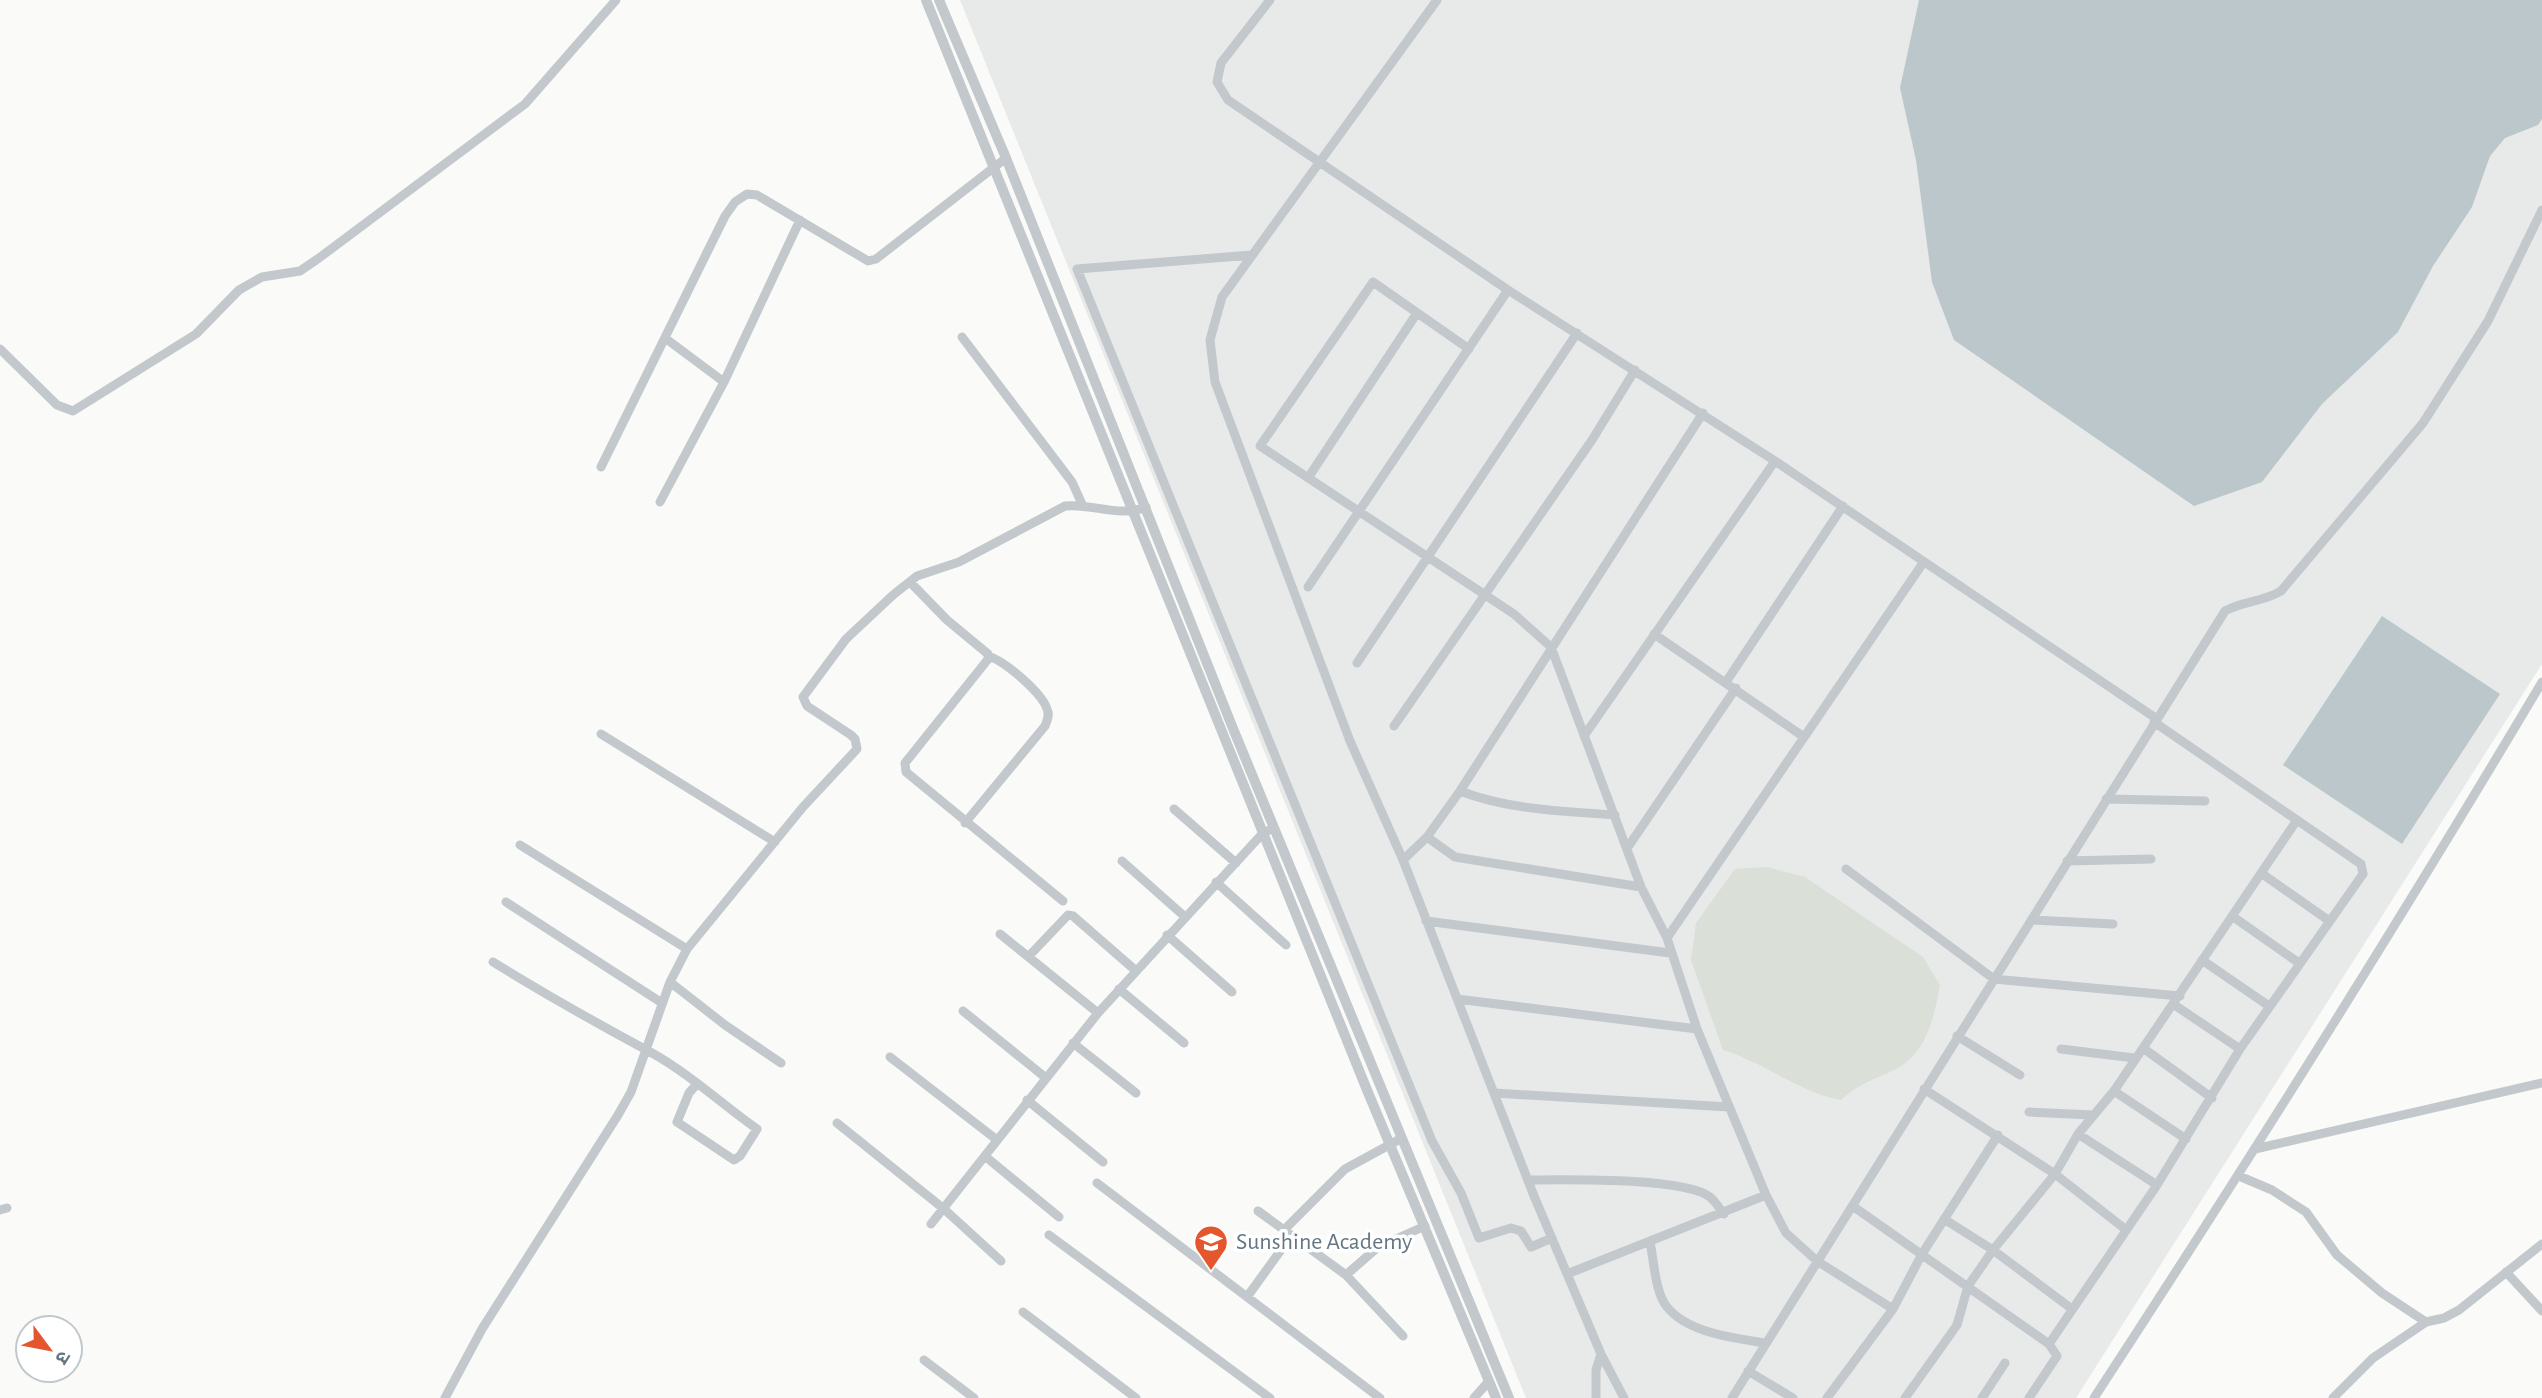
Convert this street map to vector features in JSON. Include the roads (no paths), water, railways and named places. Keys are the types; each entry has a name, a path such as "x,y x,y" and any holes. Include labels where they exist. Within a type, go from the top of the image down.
{"street":[{"path":"0,349 57,405 73,411 196,334 239,290 262,277 300,271 525,104 616,0"},
{"path":"926,0 1263,833 1496,1398"},
{"path":"939,0 1006,158 1274,828 1510,1398"},
{"path":"1270,0 1221,63 1217,82 1228,100 1508,290 1703,413 1843,506 2361,864 2363,869 2359,881 2328,920 2240,1049 2157,1185 2049,1344"},
{"path":"1437,0 1222,297 1210,340 1215,382 1350,741 1404,860 1567,1274 1601,1354 1624,1398"},
{"path":"600,467 735,202 747,194 757,195 868,261 876,259 1006,158"},
{"path":"1732,1398 2225,611 2236,605 2269,598 2281,591 2423,423 2488,321 2542,210"},
{"path":"660,502 724,382 800,220"},
{"path":"1252,255 1077,269 1432,1142 1461,1193 1479,1238 1511,1228 1521,1230 1531,1247 1552,1238"},
{"path":"1469,349 1373,282 1260,446 1536,630 1551,646 1641,887 1667,938 1697,1029 1766,1195 1786,1233 1818,1261 1893,1309"},
{"path":"1308,587 1508,290"},
{"path":"1308,478 1417,313"},
{"path":"1357,663 1577,333"},
{"path":"961,337 1072,482 1082,504"},
{"path":"666,338 724,382"},
{"path":"1394,726 1592,440 1635,370"},
{"path":"1404,860 1427,837 1460,791 1703,413"},
{"path":"1584,736 1775,461"},
{"path":"445,1398 489,1318 631,1091 670,982 687,949 775,842 857,749 856,739 807,706 803,697 846,639 917,576 959,562 1039,517 1065,506 1082,504 1133,513 1146,507"},
{"path":"1726,681 1843,506"},
{"path":"1667,938 1923,563"},
{"path":"910,582 988,656 999,659 1023,680 1047,708 1045,726 965,823"},
{"path":"1654,634 1804,737"},
{"path":"988,656 905,763 906,772 1063,901"},
{"path":"2094,1398 2239,1176 2542,682"},
{"path":"1628,847 1736,688"},
{"path":"601,734 775,842"},
{"path":"1460,791 1483,800 1615,815"},
{"path":"2106,799 2205,801"},
{"path":"1174,808 1236,863"},
{"path":"1905,1398 1958,1325 1968,1286 1993,1250 2055,1174 2078,1134 2114,1091 2297,820"},
{"path":"931,1224 986,1157 1027,1100 1135,970 1263,833 1274,828"},
{"path":"1427,837 1455,857 1641,887"},
{"path":"520,845 687,949"},
{"path":"2067,861 2151,859"},
{"path":"1122,862 1184,916"},
{"path":"1846,869 1994,979 2180,996"},
{"path":"2261,873 2328,920"},
{"path":"1216,882 1286,945"},
{"path":"506,902 662,1003"},
{"path":"1029,956 1068,915 1073,916 1135,970"},
{"path":"2232,916 2299,963"},
{"path":"2031,920 2113,925"},
{"path":"1426,921 1670,953"},
{"path":"1000,934 1098,1013"},
{"path":"1167,935 1232,992"},
{"path":"2202,960 2269,1006"},
{"path":"493,962 644,1050 696,1085 757,1129 740,1156 734,1160 677,1122 689,1093 696,1085"},
{"path":"670,982 725,1025 781,1063"},
{"path":"1119,989 1184,1043"},
{"path":"1457,999 1697,1029"},
{"path":"2172,1004 2240,1049"},
{"path":"962,1011 1046,1077"},
{"path":"1957,1036 2020,1075"},
{"path":"1073,1043 1136,1093"},
{"path":"2143,1048 2212,1098"},
{"path":"2061,1049 2134,1058"},
{"path":"890,1057 997,1140"},
{"path":"2255,1149 2542,1083"},
{"path":"1924,1090 2055,1174 2125,1229"},
{"path":"2114,1091 2186,1139"},
{"path":"1494,1093 1729,1107"},
{"path":"1027,1100 1103,1162"},
{"path":"2029,1112 2093,1115"},
{"path":"837,1123 944,1209 1001,1261"},
{"path":"2078,1134 2157,1185"},
{"path":"1827,1398 1893,1309 1922,1254 1998,1135"},
{"path":"1247,1297 1288,1233 1345,1169 1402,1138"},
{"path":"986,1157 1059,1217"},
{"path":"2239,1176 2272,1190 2306,1212 2337,1255 2382,1293 2426,1322"},
{"path":"1528,1180 1607,1179 1696,1191 1710,1197 1724,1214"},
{"path":"1097,1183 1380,1398"},
{"path":"1567,1274 1724,1214 1766,1195"},
{"path":"1854,1207 2049,1344 2057,1356 2029,1398"},
{"path":"1258,1212 1346,1275 1403,1336"},
{"path":"1944,1219 1993,1250 2072,1308"},
{"path":"1346,1275 1378,1247 1425,1226"},
{"path":"1049,1235 1270,1398"},
{"path":"1650,1242 1667,1307 1689,1323 1727,1337 1765,1343"},
{"path":"2333,1398 2373,1358 2426,1322 2444,1318 2459,1310 2542,1244"},
{"path":"2506,1272 2542,1311"},
{"path":"1023,1312 1136,1398"},
{"path":"1596,1398 1596,1370 1601,1354"},
{"path":"924,1360 974,1398"},
{"path":"1982,1398 2005,1363"},
{"path":"1748,1371 1793,1398"},
{"path":"1474,1398 1489,1381"}],"place":[{"name":"Sunshine Academy","path":"1211,1272"}]}
